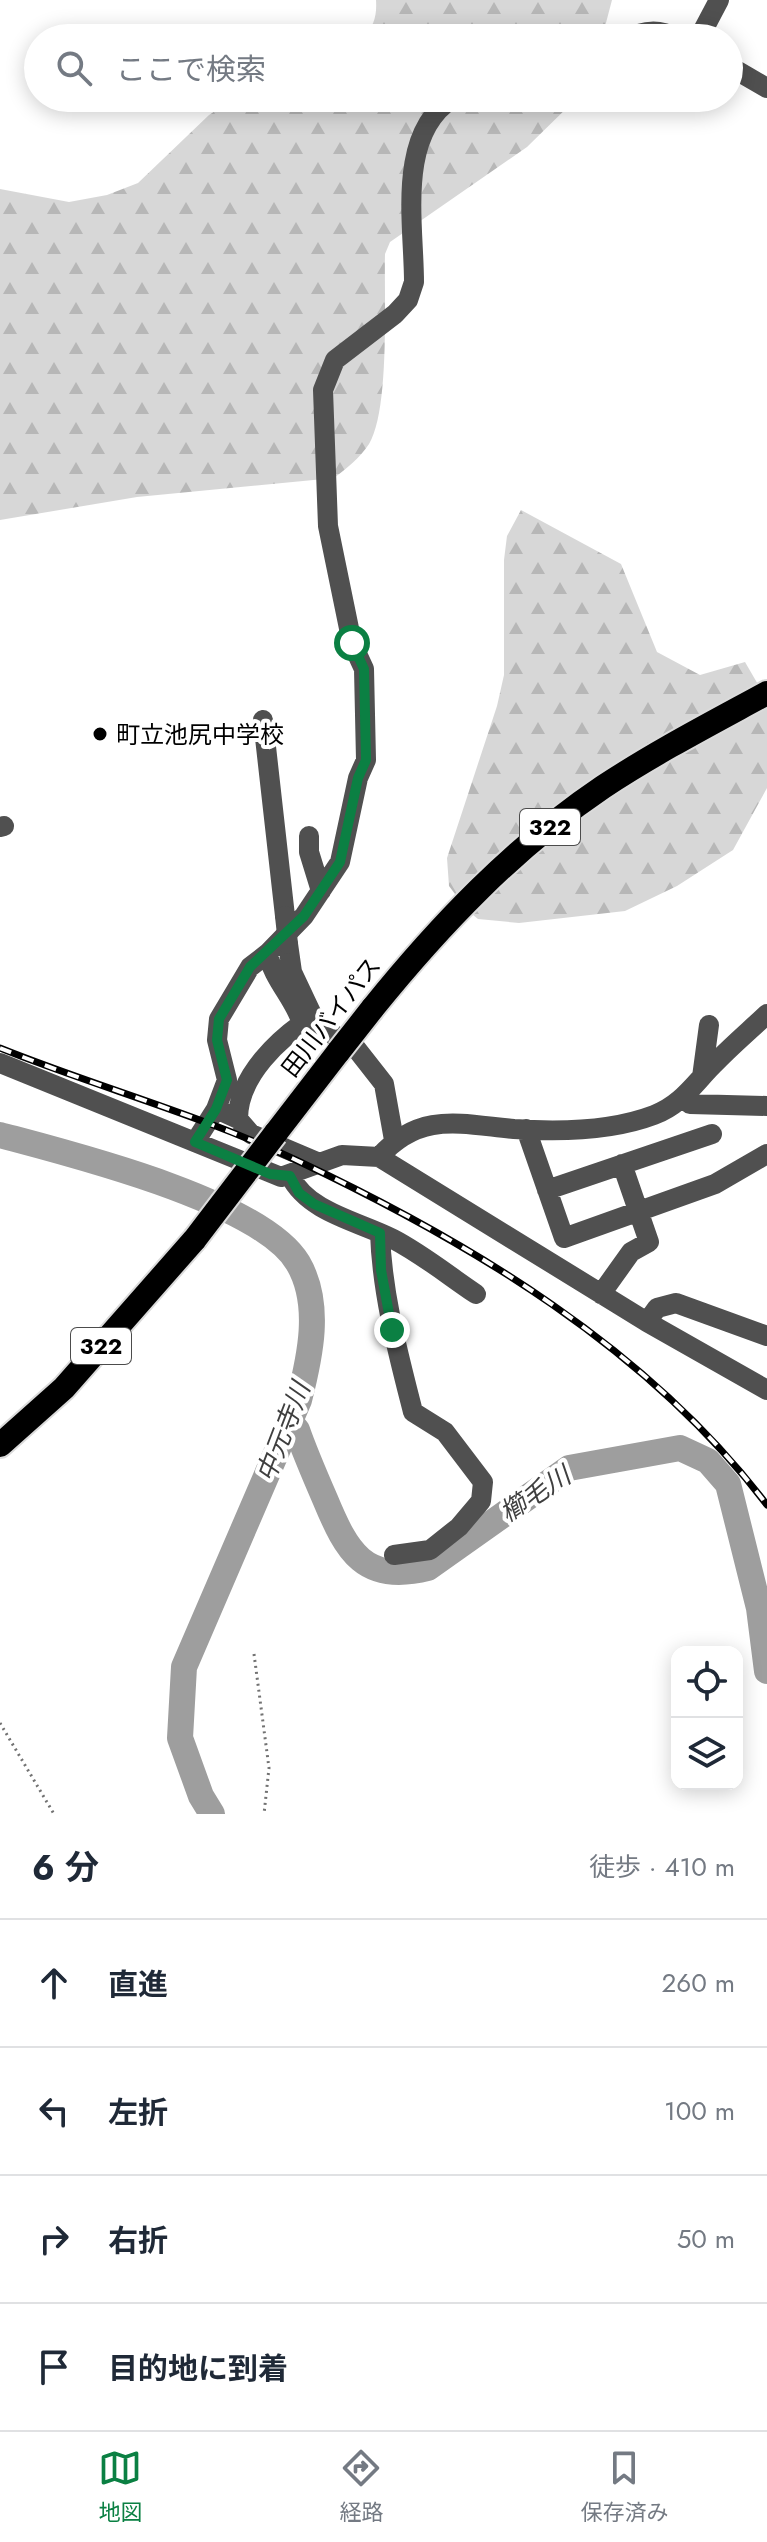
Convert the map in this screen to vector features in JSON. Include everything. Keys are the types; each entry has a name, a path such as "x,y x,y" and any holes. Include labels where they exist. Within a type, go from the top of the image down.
{"highway":[{"name":"田川バイパス","path":"0,1445 64,1388 195,1239 426,943 541,833 642,763 767,693"}],"street":[{"path":"706,24 719,0"},
{"path":"743,74 767,88"},
{"path":"195,1142 216,1109 227,1080 217,1040 219,1019 250,967 304,916 340,862 358,778 366,760 364,669 352,643 328,526 323,390 335,360 395,314 408,300 414,282 413,161 431,117 437,112"},
{"path":"263,720 292,972 308,1019"},
{"path":"309,836 309,852 321,891"},
{"path":"268,953 269,963 308,1019 355,1047 376,1070 384,1084 394,1140"},
{"path":"379,1157 394,1140 449,1120 526,1129 623,1124 655,1115 694,1091 767,1014"},
{"path":"238,1119 238,1105 248,1082 268,1053 308,1019"},
{"path":"547,1190 703,1137 694,1091 709,1025"},
{"path":"0,1063 270,1174 290,1176 317,1162 342,1155 379,1157 647,1322 767,1390"},
{"path":"694,1091 767,1106"},
{"path":"216,1109 238,1119 251,1134 317,1162"},
{"path":"526,1129 564,1238 562,1250 569,1274"},
{"path":"564,1238 715,1184 767,1154"},
{"path":"601,1294 631,1252 649,1242 622,1164"},
{"path":"290,1176 299,1193 314,1204 380,1233 476,1294"},
{"path":"380,1233 381,1270 392,1330 413,1412 445,1432 483,1482 481,1501 449,1535 430,1550 394,1555"},
{"path":"647,1322 657,1308 676,1303 767,1336"}],"path":[{"path":"254,1654 269,1768 264,1814"},
{"path":"0,1723 54,1814"}],"green space":[{"path":"376,0 612,0 606,24 372,24"},
{"path":"214,112 563,112 527,147 390,242 385,254 383,380 376,428 362,454 334,478 137,497 0,520 0,189 69,202 107,195 138,183"},
{"path":"521,510 621,564 657,652 700,675 745,662 767,700 767,788 733,850 677,886 625,911 519,923 478,919 449,886 447,858 497,706 504,675 504,560 507,536"}],"waterway":[{"name":"中元寺川","path":"0,1135 116,1168 206,1200 277,1240 298,1263 305,1279 310,1296 312,1331 299,1400 184,1667 180,1738 201,1796 212,1814"},
{"name":"櫛毛川","path":"289,1420 297,1430 333,1518 350,1548 373,1567 388,1571 428,1568 569,1468 680,1448 708,1461 728,1484 759,1608 767,1671"}],"railway":[{"path":"0,1048 260,1144 361,1192 490,1264 612,1349 668,1397 720,1449 767,1505"}],"place":[{"name":"町立池尻中学校","path":"100,734"}],"route":[{"path":"352,643 364,669 366,760 358,778 340,862 304,916 250,967 219,1019 217,1040 226,1065 227,1080 216,1109 195,1142 270,1174 290,1176 299,1193 314,1204 380,1233 381,1270 388,1294 392,1330"}]}
